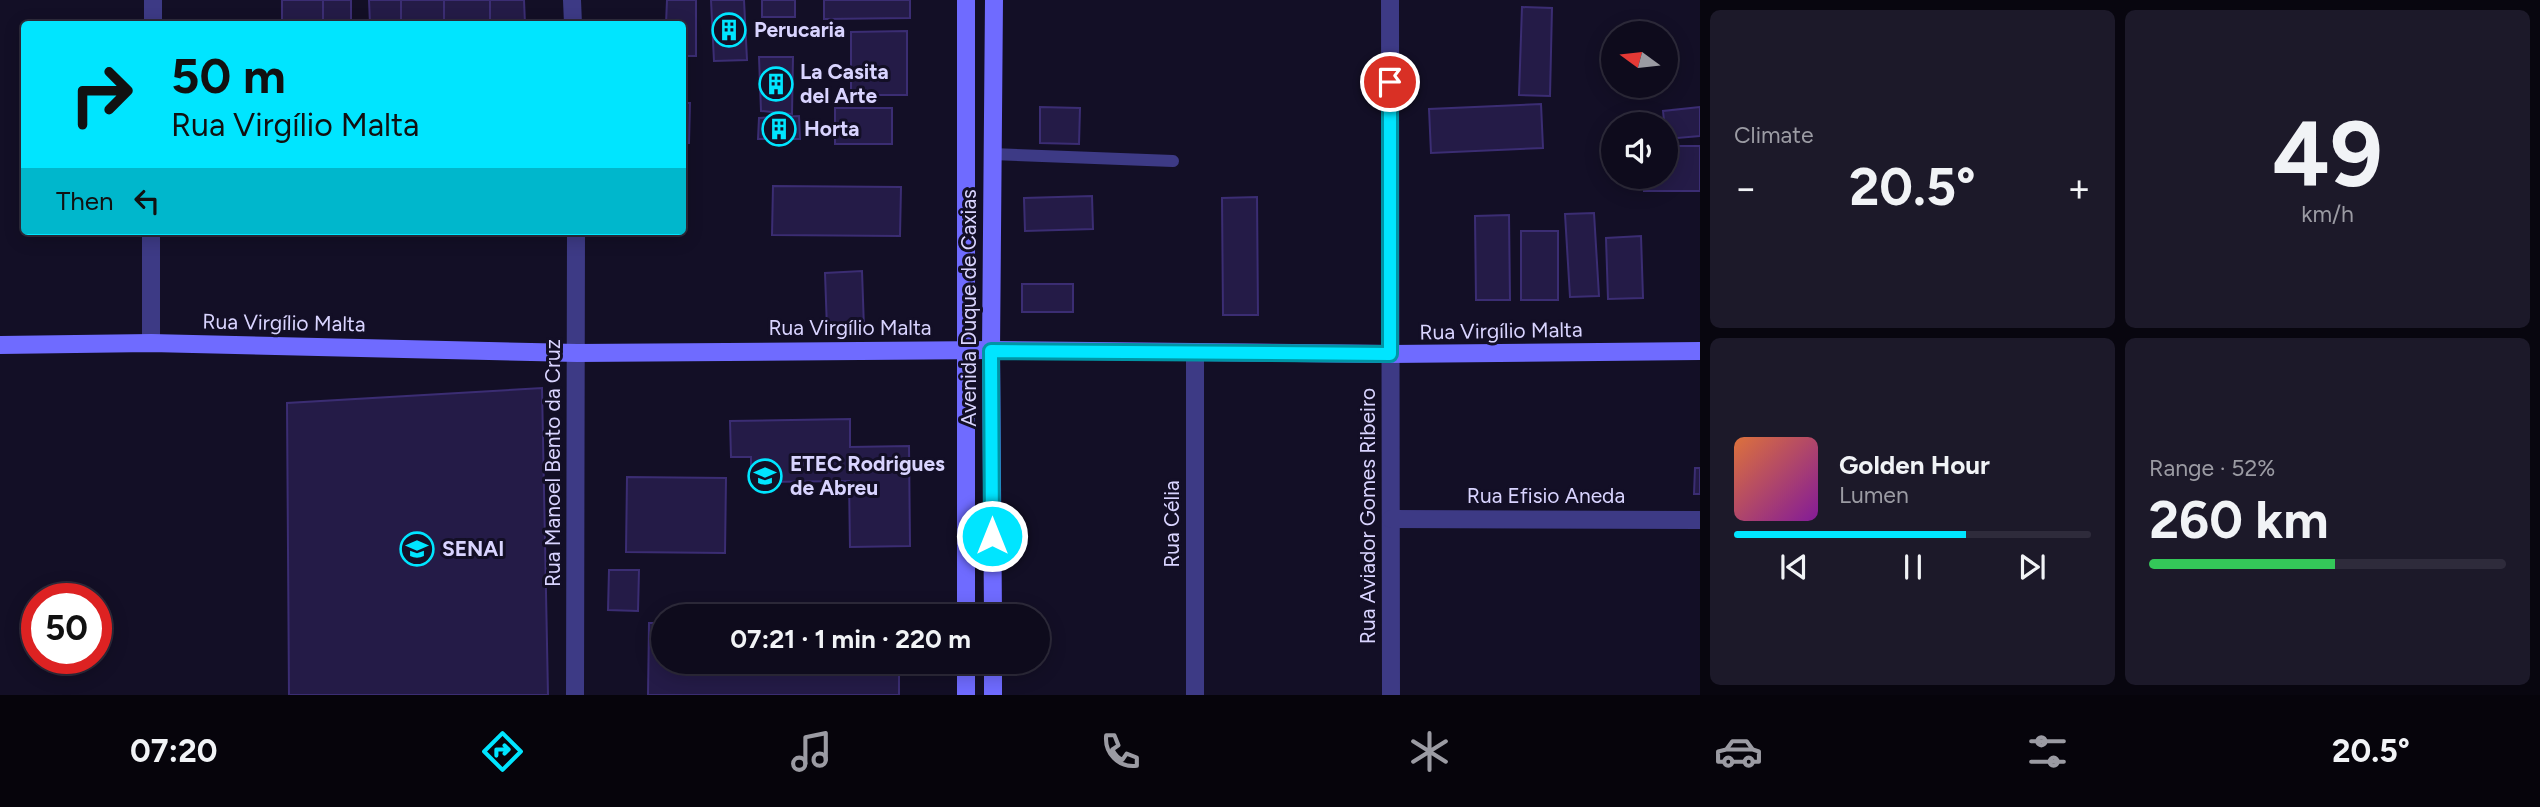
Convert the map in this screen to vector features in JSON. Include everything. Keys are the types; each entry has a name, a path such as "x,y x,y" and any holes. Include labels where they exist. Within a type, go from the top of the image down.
{"street":[{"path":"153,0 153,21"},
{"path":"572,0 573,21"},
{"name":"Avenida Duque de Caxias","path":"966,0 966,604"},
{"name":"Avenida Duque de Caxias","path":"993,604 991,351 994,0"},
{"name":"Rua Aviador Gomes Ribeiro","path":"1390,0 1391,695"},
{"path":"151,343 152,235"},
{"name":"Rua Manoel Bento da Cruz","path":"575,695 576,235"},
{"name":"Rua Virgílio Malta","path":"0,345 151,343 577,353 991,351 1390,354 1700,351"},
{"name":"Rua Célia","path":"1195,352 1195,695"},
{"name":"Rua Efisio Aneda","path":"1391,519 1700,520"},
{"path":"966,674 966,695"},
{"path":"993,674 993,695"}],"lane":[{"path":"992,154 1172,161"}],"building":[{"path":"282,0 323,0 323,21 282,21"},
{"path":"323,0 351,0 351,21 323,21"},
{"path":"369,0 401,0 401,21 370,21"},
{"path":"401,0 444,0 444,21 401,21"},
{"path":"444,0 490,0 490,21 444,21"},
{"path":"490,0 524,0 525,21 490,21"},
{"path":"667,0 696,0 696,56 686,56 686,21 666,21"},
{"name":"Perucaria","path":"711,0 744,0 747,60 714,61"},
{"path":"762,0 795,0 795,17 762,17"},
{"path":"824,0 910,0 910,18 824,19"},
{"path":"1522,7 1552,8 1550,96 1519,95"},
{"path":"907,31 907,95 851,95 851,32"},
{"name":"La Casita del Arte","path":"759,57 793,57 792,114 761,111"},
{"path":"686,103 690,103 689,143 686,143"},
{"path":"1541,104 1543,148 1431,153 1429,109"},
{"path":"1040,107 1080,108 1079,144 1040,143"},
{"path":"1700,107 1700,136 1678,138 1678,112 1663,111"},
{"path":"835,108 892,108 892,144 835,144"},
{"name":"Horta","path":"799,116 800,139 758,139 759,118"},
{"path":"1678,146 1700,146 1700,191 1644,191 1678,189"},
{"path":"773,186 901,187 900,236 772,235"},
{"path":"1092,196 1093,229 1025,231 1024,198"},
{"path":"1257,197 1258,315 1223,315 1222,198"},
{"path":"1594,213 1599,296 1570,297 1565,214"},
{"path":"1509,215 1510,300 1476,300 1475,216"},
{"path":"1521,231 1558,231 1558,300 1521,300"},
{"path":"1641,236 1643,298 1608,299 1606,238"},
{"path":"862,271 864,328 827,329 825,273"},
{"path":"1022,284 1073,284 1073,312 1022,312"},
{"name":"SENAI","path":"542,388 548,695 289,695 287,403"},
{"path":"850,419 850,447 909,446 910,546 850,547 849,481 751,482 751,457 731,457 730,421"},
{"path":"1695,468 1700,468 1700,494 1694,494"},
{"path":"627,477 726,478 725,553 626,552"},
{"path":"609,570 639,570 638,611 608,610"},
{"path":"649,623 651,674 899,674 899,695 648,695"}],"place":[{"name":"Perucaria","path":"729,30"},
{"name":"La Casita del Arte","path":"776,84"},
{"name":"Horta","path":"779,129"},
{"name":"ETEC Rodrigues de Abreu","path":"765,476"},
{"name":"SENAI","path":"417,549"}],"route":[{"path":"992,536 991,351 1390,354 1390,82"}]}
